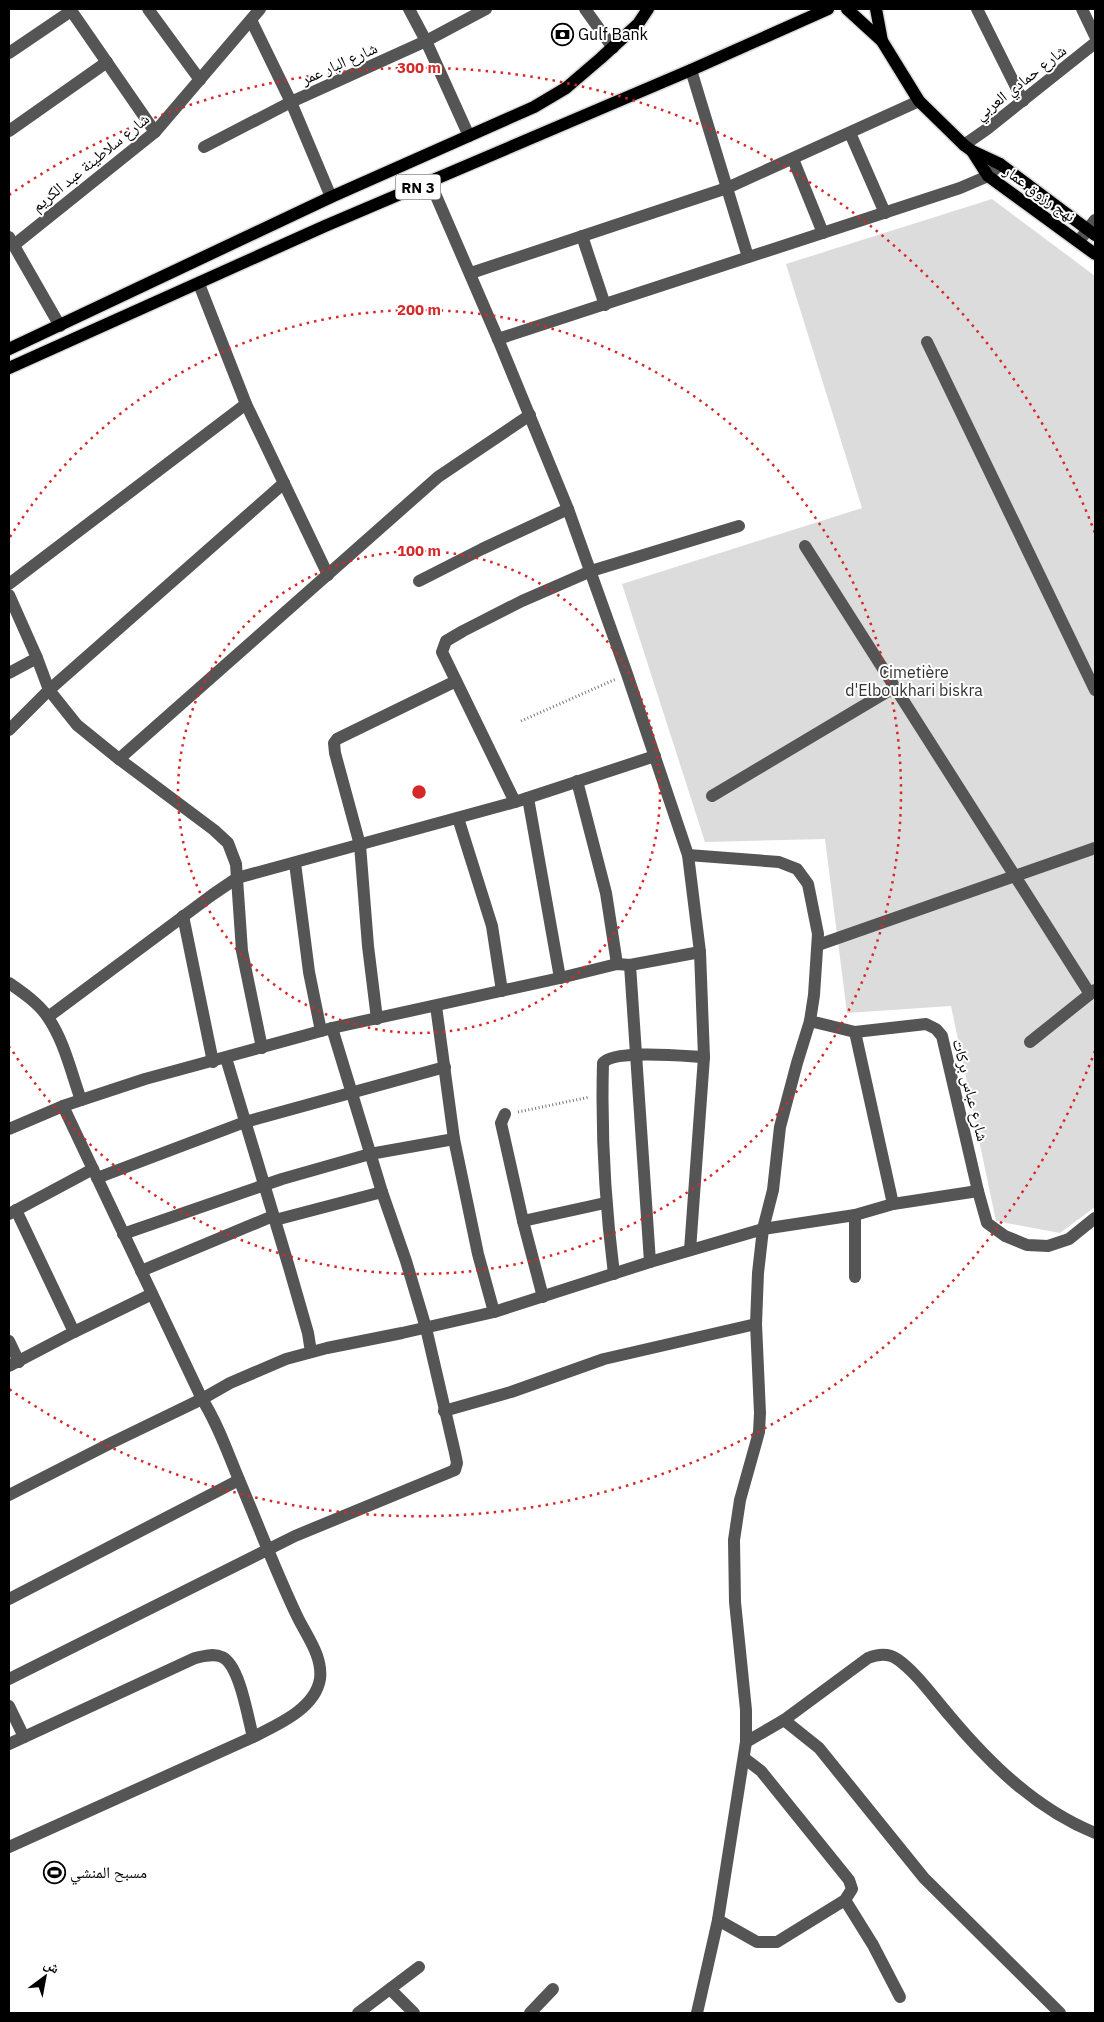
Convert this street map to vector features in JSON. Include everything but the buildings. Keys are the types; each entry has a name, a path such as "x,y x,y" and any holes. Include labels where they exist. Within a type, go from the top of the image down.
{"main road":[{"name":"RN 3","path":"9,349 330,197 534,107 566,88 613,48 638,24 648,9"},
{"name":"RN 3","path":"9,368 325,226 691,70 828,9"},
{"path":"847,9 882,41"},
{"path":"876,9 882,41"},
{"name":"نهج رزوق عمار","path":"882,41 919,101 968,148 988,176 1095,254"},
{"name":"نهج رزوق عمار","path":"968,148 1000,164 1093,228"}],"street":[{"path":"149,9 200,80"},
{"name":"شارع سلاطينة عبد الكريم","path":"11,241 155,132 260,9"},
{"path":"409,9 426,41 469,136"},
{"name":"شارع البار عمر","path":"204,147 291,102 426,41 486,9"},
{"path":"586,9 613,48"},
{"path":"977,9 1023,101"},
{"path":"1082,9 1095,36"},
{"path":"9,53 70,10 155,132"},
{"path":"251,20 291,102 330,197"},
{"name":"شارع حمادي العربي","path":"968,148 1095,43"},
{"path":"9,131 107,62"},
{"path":"691,70 748,257"},
{"path":"471,273 727,188 919,101"},
{"path":"850,133 885,213"},
{"path":"793,159 823,233"},
{"path":"498,339 960,188 988,176 1000,164"},
{"path":"430,182 471,273 568,509 628,674 688,855 700,952 704,1057 690,1250"},
{"path":"1079,242 1093,228"},
{"path":"582,236 605,305"},
{"path":"11,241 60,326"},
{"path":"199,284 246,404 328,575"},
{"path":"927,342 1095,690"},
{"path":"9,584 246,404"},
{"path":"119,759 438,476 530,415"},
{"path":"9,730 49,690 284,483"},
{"path":"419,582 482,549 568,509"},
{"path":"515,802 442,652 446,641 522,601 591,571 739,526"},
{"path":"805,546 1015,876 1093,992 1030,1042"},
{"path":"9,595 49,690 77,725 214,830 228,843 236,864 242,951 262,1048"},
{"path":"9,673 37,658"},
{"path":"377,1019 368,946 360,845 335,753 334,743 337,739 456,681"},
{"path":"712,796 895,687"},
{"path":"48,1017 237,878 515,802 655,756"},
{"path":"577,781 606,893 617,964"},
{"path":"528,798 560,978"},
{"path":"458,818 492,926 502,991"},
{"path":"818,945 1095,848"},
{"path":"688,855 779,862 798,869 808,884 818,934 814,995 810,1021 780,1127 773,1190 763,1229 758,1273 756,1324 760,1413 759,1432 740,1500 734,1540 735,1602 746,1710 746,1742 718,1920 697,2013"},
{"path":"9,1679 267,1550 321,1525 455,1470 457,1463 455,1453 426,1328 352,1094 326,1030 309,972 295,863"},
{"path":"183,916 212,1062"},
{"path":"9,1130 63,1106 145,1079 326,1030 617,964 630,964 700,952"},
{"path":"630,964 650,1262"},
{"path":"9,983 32,1001 48,1017 60,1042 81,1100"},
{"path":"436,1006 454,1139 478,1254 494,1312"},
{"name":"شارع عباس بركات","path":"810,1021 855,1032 926,1024 936,1029 942,1036 978,1191 988,1223 1005,1236 1027,1245 1048,1246 1069,1239 1095,1218"},
{"path":"855,1032 893,1204"},
{"path":"614,1274 605,1203 603,1063 605,1060 637,1054 704,1057"},
{"path":"226,1058 303,1317 311,1352"},
{"path":"74,1332 12,1212 95,1174 245,1122 445,1067"},
{"path":"9,1847 278,1725 305,1706 316,1690 320,1680 318,1659 267,1550 223,1437 202,1400 63,1106"},
{"path":"505,1114 501,1123 523,1221 543,1297"},
{"path":"123,1234 264,1185 370,1154 454,1139"},
{"path":"9,1495 111,1442 202,1400 230,1383 258,1370 311,1352 494,1312 650,1262 763,1229 856,1215 893,1204 978,1191"},
{"path":"141,1271 274,1218 382,1192"},
{"path":"523,1221 605,1203"},
{"path":"855,1277 856,1215"},
{"path":"9,1341 14,1364 152,1294"},
{"path":"444,1411 511,1392 551,1376 604,1359 756,1324"},
{"path":"9,1599 239,1480"},
{"path":"9,1744 195,1658 209,1655 221,1656 232,1666 254,1737"},
{"path":"746,1742 784,1720 868,1658 886,1655 897,1659 912,1673 967,1736 1010,1781 1071,1823 1095,1833"},
{"path":"9,1706 24,1737"},
{"path":"784,1720 819,1748 924,1878 1060,2013"},
{"path":"718,1920 757,1942 776,1942 845,1900 852,1888 849,1880 761,1771 744,1758"},
{"path":"845,1900 872,1944 900,1997"},
{"path":"358,2013 419,1967"},
{"path":"390,1989 414,2013"},
{"path":"530,2013 554,1989"}],"path":[{"path":"521,721 628,674"},
{"path":"505,1114 602,1095"}],"green space":[{"name":"Cimetière d'Elboukhari biskra","path":"992,199 1095,276 1095,1207 1060,1233 996,1221 951,1006 847,1013 825,839 705,842 622,584 862,508 786,264"}],"place":[{"name":"Gulf Bank","path":"562,34"},
{"name":"مسبح المنشي","path":"54,1872"}]}
